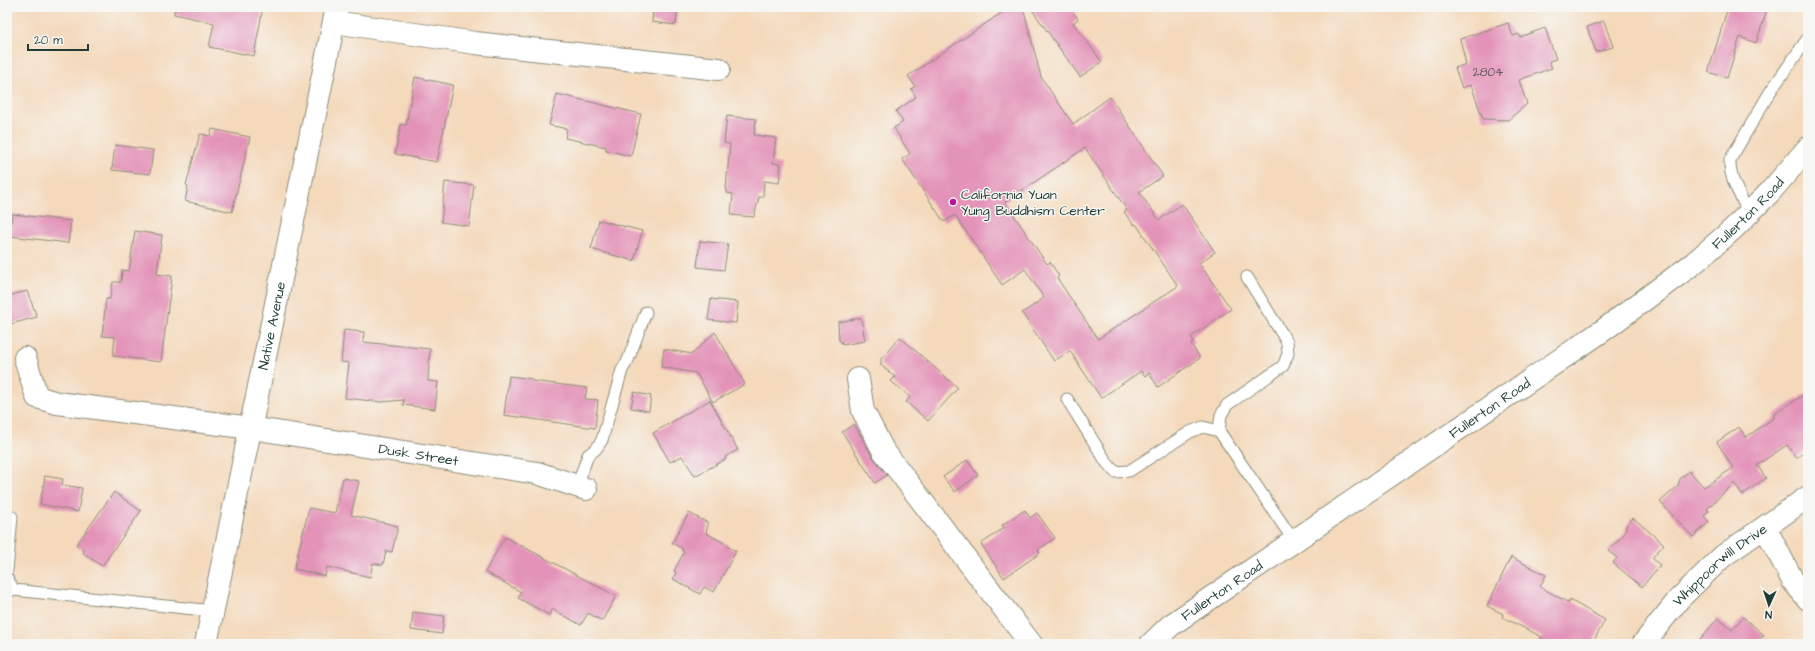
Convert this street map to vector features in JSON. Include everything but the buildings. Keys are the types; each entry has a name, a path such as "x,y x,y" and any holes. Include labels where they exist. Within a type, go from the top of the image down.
{"street":[{"path":"335,15 474,44 720,69"},
{"name":"Native Avenue","path":"206,644 335,15"},
{"name":"Fullerton Road","path":"1151,644 1171,624 1605,330 1694,263 1733,229 1770,192 1808,148"},
{"name":"Dusk Street","path":"25,358 37,397 57,403 251,428 537,473 581,488"},
{"path":"858,379 864,411 883,450 1031,644"},
{"name":"Whippoorwill Drive","path":"1643,644 1679,600 1723,556 1808,497"},
{"path":"1765,526 1793,581 1808,599"}],"lane":[{"path":"1749,213 1733,181 1730,160 1770,92 1808,38"},
{"path":"1219,431 1221,415 1227,405 1283,366 1288,354 1287,342 1247,277"},
{"path":"581,488 588,455 596,449 602,440 622,370 628,360 646,312"},
{"path":"1067,399 1107,463 1115,472 1129,471 1190,432 1204,427 1219,431 1294,541"},
{"path":"7,516 12,517 7,570"},
{"path":"7,578 14,590 213,611"}],"place":[{"name":"California Yuan Yung Buddhism Center","path":"953,202"}]}
